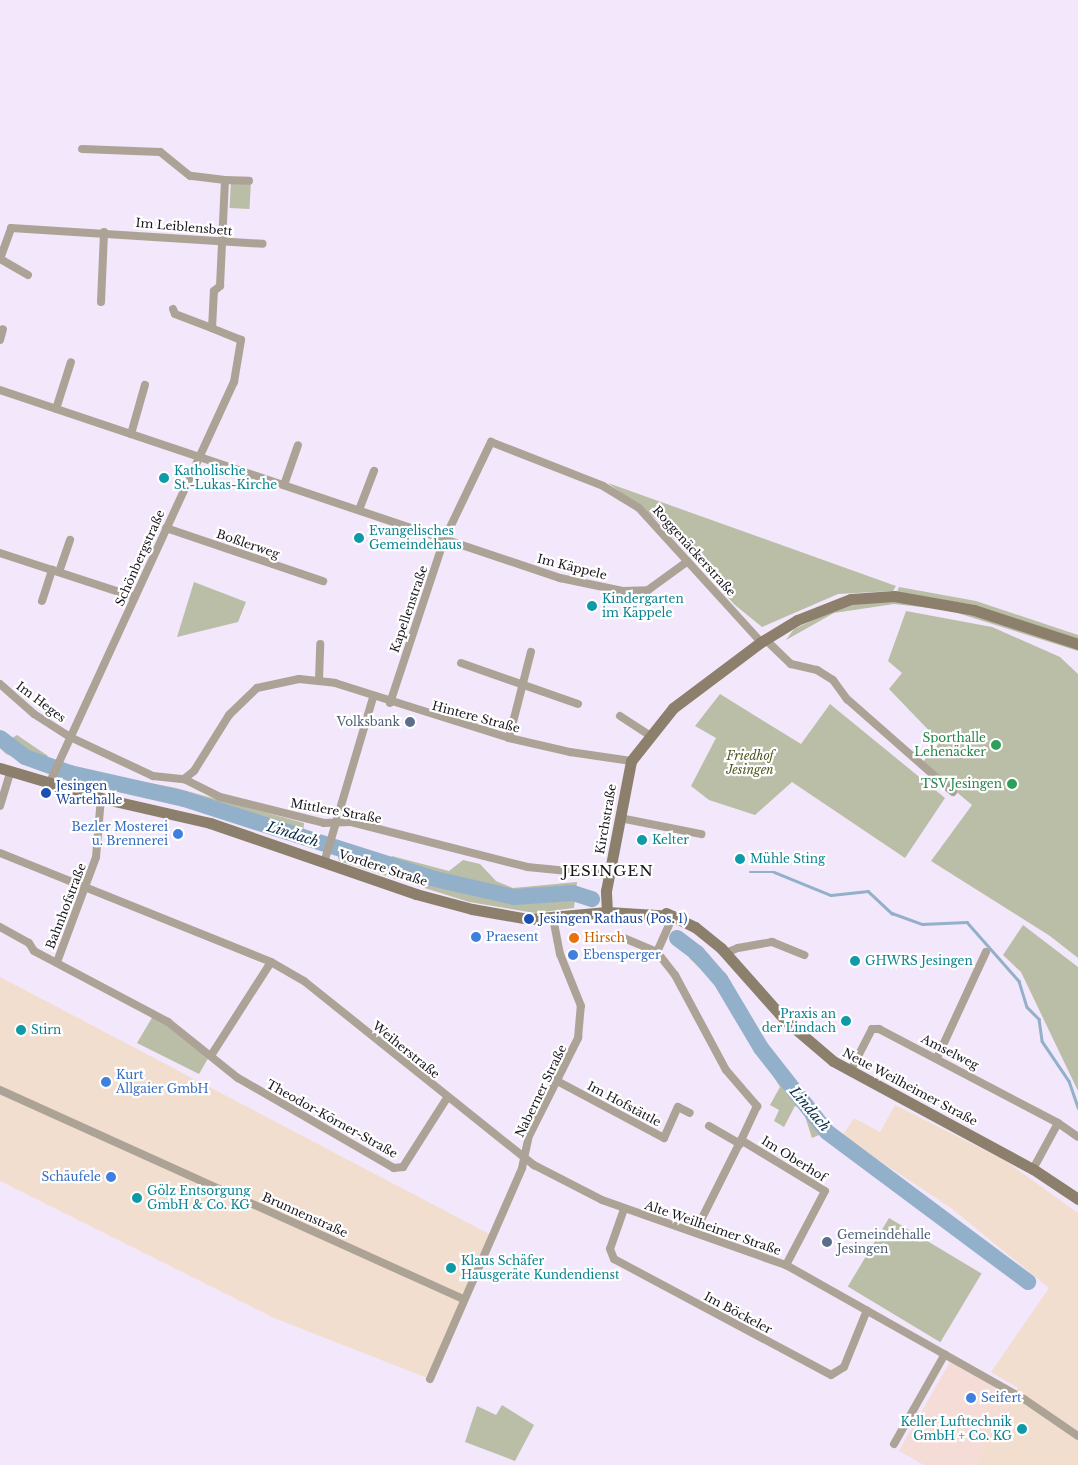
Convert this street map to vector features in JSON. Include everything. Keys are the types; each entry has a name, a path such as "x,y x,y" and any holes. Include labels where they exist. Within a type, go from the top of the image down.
{"main road":[{"path":"631,761 649,735 685,698 763,640 828,606 851,599 894,596 974,610 1078,644"},
{"name":"Kirchstraße","path":"607,912 610,875 631,761"},
{"name":"Vordere Straße","path":"6,770 50,778 101,798 210,823 325,858 472,909 529,919 607,912"},
{"name":"Neue Weilheimer Straße","path":"607,912 631,905 673,916 695,928 726,954 799,1034 850,1072 1033,1169 1078,1199"}],"street":[{"path":"82,150 160,152 190,176 249,181"},
{"path":"212,328 214,291 220,286 225,180"},
{"name":"Im Leiblensbett","path":"28,275 1,260 11,228 104,232 262,244"},
{"path":"101,302 104,232"},
{"name":"Schönbergstraße","path":"50,778 234,382 241,340 175,314 173,309"},
{"path":"0,340 4,329"},
{"path":"56,409 72,362"},
{"path":"131,434 145,385"},
{"name":"Im Käppele","path":"0,390 560,578 623,591 648,590 688,561"},
{"name":"Kapellenstraße","path":"390,703 444,540 491,442"},
{"name":"Roggenäckerstraße","path":"491,442 603,486 638,508 763,640 791,664 817,670 833,680 846,699 954,792"},
{"path":"284,485 298,445"},
{"path":"359,510 374,471"},
{"name":"Boßlerweg","path":"166,528 323,581"},
{"path":"42,601 70,540"},
{"path":"0,552 135,597"},
{"path":"319,680 320,644"},
{"path":"509,738 531,652"},
{"path":"461,663 578,704"},
{"name":"Hintere Straße","path":"184,778 194,771 229,715 257,688 283,680 319,680 509,738 570,752 631,761"},
{"name":"Im Heges","path":"0,684 34,714 70,736"},
{"path":"325,858 373,698"},
{"path":"620,716 649,735"},
{"name":"Mittlere Straße","path":"70,736 153,776 184,778 220,797 336,822 351,822 528,867 610,875"},
{"path":"0,806 6,770"},
{"name":"Bahnhofstraße","path":"57,962 87,890 96,857 101,798"},
{"path":"620,818 701,834"},
{"name":"Weiherstraße","path":"0,853 87,890 271,962 304,981 446,1098 524,1158"},
{"path":"619,936 658,952 673,916"},
{"name":"Naberner Straße","path":"430,1379 524,1158 529,1136 559,1082 582,1020 560,954 553,918"},
{"name":"Theodor-Körner-Straße","path":"0,927 29,943 34,952 57,962 168,1022 212,1054 238,1078 394,1168 403,1167 446,1098"},
{"path":"726,954 738,948 772,942 805,955"},
{"name":"Im Oberhof","path":"658,952 693,1003 726,1070 757,1106 741,1142 825,1191 786,1266"},
{"path":"937,1058 986,952"},
{"path":"212,1054 253,995 271,962"},
{"name":"Amselweg","path":"850,1072 872,1029 879,1029 1058,1123 1078,1137"},
{"name":"Im Hofstättle","path":"559,1082 664,1138 678,1107 690,1113"},
{"name":"Brunnenstraße","path":"0,1090 463,1299"},
{"path":"1033,1169 1058,1123"},
{"path":"695,1232 741,1142 709,1126"},
{"name":"Alte Weilheimer Straße","path":"524,1158 566,1184 624,1209 695,1232 786,1266 1024,1399 1078,1436"},
{"name":"Im Böckeler","path":"624,1209 610,1249 614,1259 831,1376 844,1367 867,1310"},
{"path":"894,1444 945,1354"}],"shaded area":[{"path":"0,977 493,1236 430,1379 274,1318 0,1181"},
{"path":"895,1105 1004,1160 1078,1213 1078,1465 975,1465 1018,1388 991,1372 1049,1288 951,1208 842,1136 854,1118 880,1132"},
{"path":"950,1362 1013,1398 975,1465 924,1465 899,1451"}],"green space":[{"path":"231,180 251,181 250,209 230,208"},
{"path":"608,483 896,586 893,591 838,594 762,627 735,605 657,520"},
{"path":"194,582 246,602 238,622 177,637"},
{"path":"899,587 976,601 1078,635 1078,639 974,605 897,592"},
{"path":"894,600 948,607 1078,647 1078,651 948,610 894,604 834,613 786,640 794,629 845,605"},
{"name":"TSV Jesingen","path":"906,611 992,627 1060,657 1078,674 1078,958 1050,936 931,861 972,805 922,763 940,742 889,689 902,673 888,661"},
{"name":"Friedhof Jesingen","path":"720,694 801,744 830,704 945,798 905,858 792,782 755,815 709,800 691,786 716,738 695,726"},
{"path":"0,730 9,740 17,735 48,756 39,766 6,754 0,748"},
{"path":"63,766 176,788 304,823 303,836 173,793 171,801 69,777"},
{"path":"337,852 383,867 392,856 449,871 463,860 480,864 496,881 513,888 577,882 574,908 535,913 469,902 339,861"},
{"path":"1023,925 1078,967 1078,1091 1021,972 1003,955"},
{"path":"693,952 719,981 760,1049 824,1133 812,1138 803,1110 795,1106 784,1127 774,1121 779,1110 770,1105 780,1087 715,983 689,958"},
{"path":"153,1016 210,1055 199,1074 137,1043"},
{"path":"889,1218 982,1274 940,1342 848,1287"},
{"path":"502,1405 534,1425 515,1461 465,1442 477,1406 496,1415"}],"waterway":[{"name":"Lindach","path":"0,738 25,757 70,773 184,799 431,878 514,897 573,893 592,899"},
{"path":"750,872 774,872 831,895 868,891 892,913 922,924 967,922 1019,981 1027,1007 1039,1019 1042,1041 1069,1081 1078,1107"},
{"name":"Lindach","path":"677,938 697,953 720,979 761,1048 827,1132 1028,1282"}],"place":[{"name":"Katholische St.-Lukas-Kirche","path":"164,478"},
{"name":"Evangelisches Gemeindehaus","path":"359,538"},
{"name":"Kindergarten im Käppele","path":"592,606"},
{"name":"Volksbank","path":"410,722"},
{"name":"Sporthalle Lehenäcker","path":"996,745"},
{"name":"TSV Jesingen","path":"1012,784"},
{"name":"Jesingen Wartehalle","path":"46,793"},
{"name":"Bezler Mosterei u. Brennerei","path":"178,834"},
{"name":"Kelter","path":"642,840"},
{"name":"Mühle Sting","path":"740,859"},
{"name":"Jesingen Rathaus (Pos. 1)","path":"529,919"},
{"name":"Praesent","path":"476,937"},
{"name":"Hirsch","path":"574,938"},
{"name":"Ebensperger","path":"573,955"},
{"name":"GHWRS Jesingen","path":"855,961"},
{"name":"Praxis an der Lindach","path":"846,1021"},
{"name":"Stirn","path":"21,1030"},
{"name":"Kurt Allgaier GmbH","path":"106,1082"},
{"name":"Schäufele","path":"111,1177"},
{"name":"Gölz Entsorgung GmbH & Co. KG","path":"137,1198"},
{"name":"Gemeindehalle Jesingen","path":"827,1242"},
{"name":"Klaus Schäfer Hausgeräte Kundendienst","path":"451,1268"},
{"name":"Seifert","path":"971,1398"},
{"name":"Keller Lufttechnik GmbH + Co. KG","path":"1022,1429"}],"district":[{"name":"JESINGEN","path":"608,871"}]}
